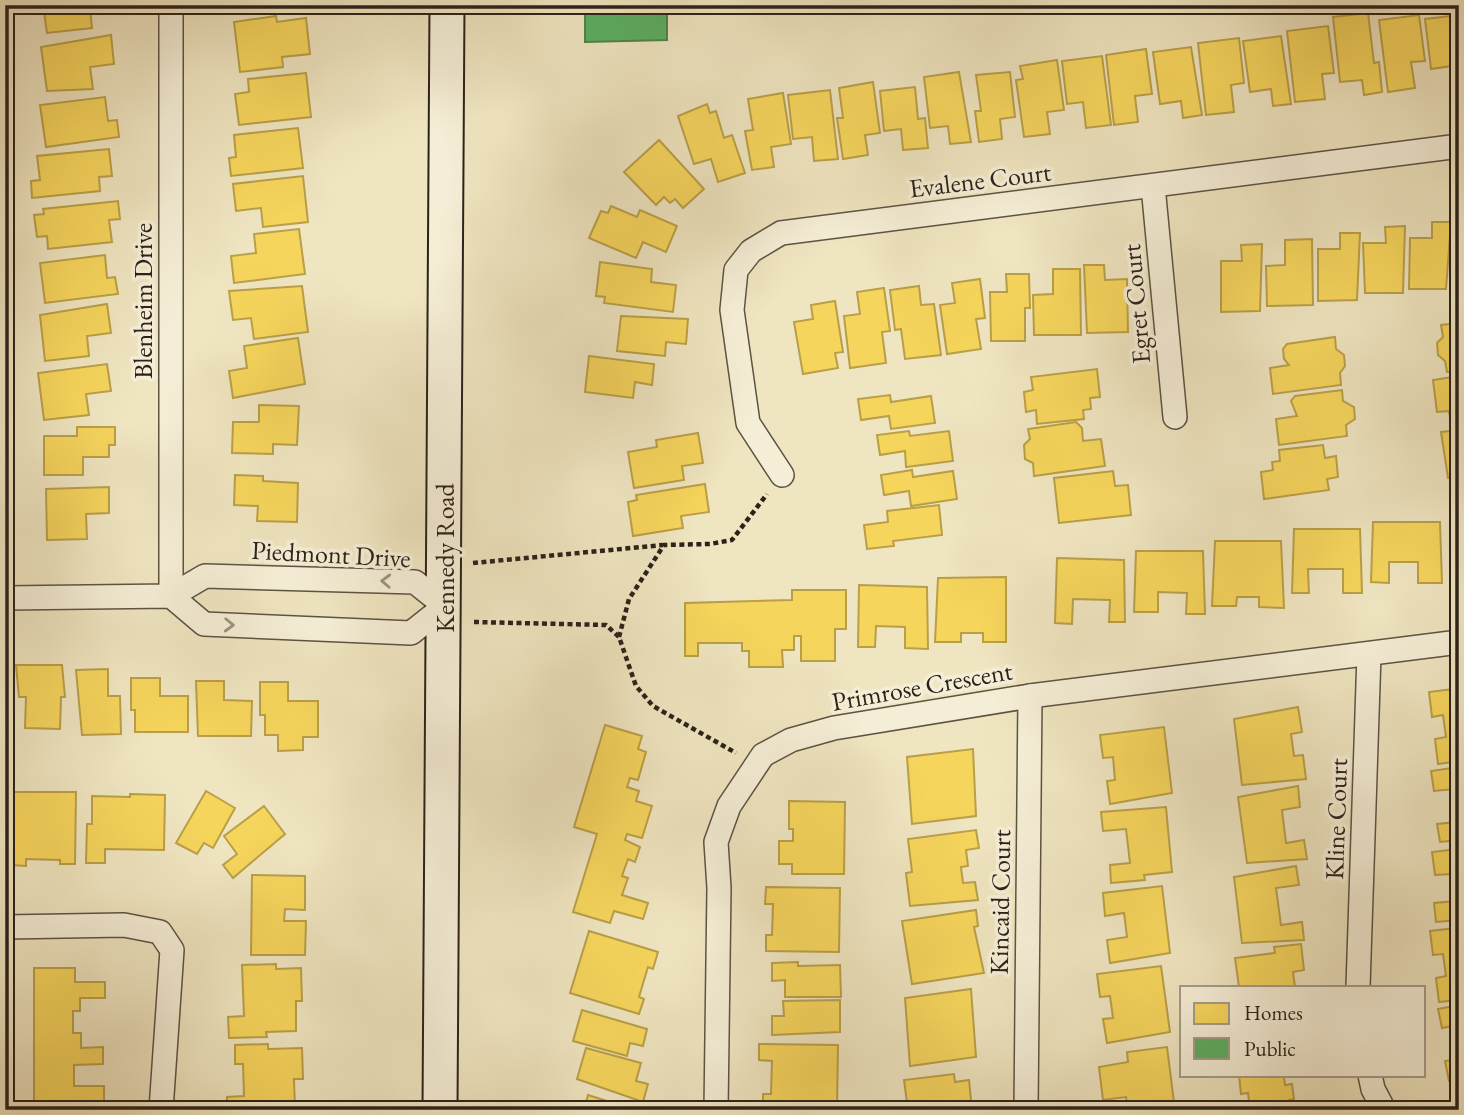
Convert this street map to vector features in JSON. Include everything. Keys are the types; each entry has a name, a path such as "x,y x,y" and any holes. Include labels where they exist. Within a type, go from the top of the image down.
{"main road":[{"name":"Kennedy Road","path":"440,1110 446,566 447,5"}],"street":[{"name":"Blenheim Drive","path":"171,5 171,596"},
{"name":"Evalene Court","path":"782,475 748,423 732,310 736,270 751,251 781,233 1459,146"},
{"name":"Egret Court","path":"1153,186 1175,417"},
{"name":"Piedmont Drive","path":"5,598 171,596 205,576 415,582 445,606"},
{"path":"171,596 204,624 411,634 445,606"},
{"name":"Primrose Crescent","path":"716,1110 719,888 716,842 729,806 764,755 791,740 834,728 1030,696 1459,642"},
{"name":"Kline Court","path":"1358,986 1369,653"},
{"name":"Kincaid Court","path":"1026,1110 1030,696"},
{"path":"5,927 124,925 160,932 172,950 162,1110"},
{"path":"1370,1076 1373,1089 1384,1110"}],"path":[{"path":"446,566 732,540 782,475"},
{"path":"619,637 629,599 664,545"},
{"path":"445,606 475,623 606,625 619,637 636,686 653,706 735,752 748,776"}],"building: Homes":[{"path":"43,5 114,6 90,9 92,28 47,33"},
{"path":"238,5 308,5 308,6 239,14"},
{"path":"1368,13 1374,63 1379,62 1382,92 1364,95 1362,80 1340,82 1333,17"},
{"path":"1419,15 1425,61 1411,62 1415,88 1388,92 1379,20"},
{"path":"1459,15 1459,82 1454,82 1452,66 1431,69 1425,19"},
{"path":"276,16 277,22 306,18 310,54 282,57 283,67 240,72 234,22"},
{"path":"1328,26 1334,73 1322,74 1325,99 1295,102 1287,31"},
{"path":"111,35 114,64 90,67 93,89 47,91 41,47"},
{"path":"1281,36 1291,104 1273,106 1271,89 1250,92 1243,41"},
{"path":"1239,38 1244,83 1231,85 1234,112 1206,115 1198,43"},
{"path":"1191,47 1202,115 1183,118 1181,101 1160,104 1153,52"},
{"path":"1146,49 1152,94 1135,96 1138,122 1114,125 1106,55"},
{"path":"1102,56 1111,125 1086,128 1083,102 1067,104 1062,61"},
{"path":"1057,60 1064,110 1047,112 1050,134 1024,137 1016,80 1023,79 1020,66"},
{"path":"959,72 971,142 950,144 948,126 930,128 924,77"},
{"path":"1010,72 1015,117 1000,119 1002,139 979,142 975,111 981,111 976,75"},
{"path":"306,73 311,117 239,125 235,94 249,92 248,79"},
{"path":"873,82 880,133 865,135 868,155 843,159 837,118 843,118 839,88"},
{"path":"915,87 918,119 925,118 928,148 903,150 901,129 884,131 880,91"},
{"path":"830,90 838,159 814,161 812,137 793,139 788,95"},
{"path":"783,93 791,144 771,147 774,167 752,170 745,131 753,130 748,99"},
{"path":"105,97 108,121 117,120 119,137 46,147 40,105"},
{"path":"707,104 710,113 716,111 724,138 732,135 745,173 718,182 711,159 694,164 678,116"},
{"path":"298,128 303,168 231,176 229,158 236,157 234,135"},
{"path":"659,140 704,189 683,208 675,199 670,203 664,197 656,205 624,172"},
{"path":"109,149 112,176 99,177 100,191 32,198 31,181 40,180 37,156"},
{"path":"303,176 308,222 263,227 261,208 236,211 233,184"},
{"path":"118,201 120,219 109,220 112,242 48,249 47,236 37,237 34,215 44,214 43,209"},
{"path":"611,206 637,217 640,210 677,226 666,252 643,242 636,258 589,238 601,211 608,213"},
{"path":"1432,222 1451,222 1446,289 1409,289 1410,238 1432,238"},
{"path":"1405,226 1403,293 1365,293 1363,243 1386,243 1385,227"},
{"path":"299,229 305,274 234,283 231,256 256,253 254,234"},
{"path":"1340,233 1360,233 1357,300 1318,301 1318,249 1340,249"},
{"path":"1312,239 1313,305 1267,306 1266,266 1285,265 1285,240"},
{"path":"1262,244 1260,311 1221,312 1221,261 1242,261 1241,245"},
{"path":"105,255 107,278 115,277 118,294 45,303 40,263"},
{"path":"600,262 652,269 651,282 676,285 673,312 604,303 605,297 596,296"},
{"path":"1084,265 1104,265 1105,280 1127,279 1128,332 1087,333"},
{"path":"1053,269 1080,269 1081,335 1034,335 1033,295 1053,294"},
{"path":"1006,274 1029,274 1030,308 1025,308 1025,341 991,341 990,292 1007,292"},
{"path":"980,279 985,318 976,319 981,349 947,354 940,305 955,303 952,283"},
{"path":"302,286 308,332 254,339 251,318 233,320 229,291"},
{"path":"919,286 921,305 934,304 941,355 905,359 901,329 895,330 890,290"},
{"path":"884,288 890,331 882,332 886,363 850,368 844,316 860,314 857,292"},
{"path":"835,301 843,352 835,353 838,368 803,374 794,322 813,319 811,305"},
{"path":"107,304 111,333 87,336 89,356 45,361 40,315"},
{"path":"621,316 688,319 686,344 666,342 665,356 617,351"},
{"path":"1459,323 1459,371 1447,372 1445,361 1438,355 1437,343 1443,337 1441,325"},
{"path":"1335,337 1336,349 1344,355 1345,366 1340,373 1341,385 1273,394 1270,368 1289,365 1284,359 1283,349 1287,344"},
{"path":"298,338 305,384 233,398 229,371 247,368 244,346"},
{"path":"589,356 654,364 652,385 635,382 633,398 585,392"},
{"path":"107,364 111,391 86,394 89,415 44,420 38,373"},
{"path":"1097,369 1100,397 1090,398 1091,409 1083,410 1084,419 1037,424 1036,410 1026,412 1024,392 1033,390 1031,377"},
{"path":"1459,376 1459,424 1451,425 1449,411 1437,412 1433,380"},
{"path":"1342,390 1343,401 1354,407 1355,419 1346,425 1347,436 1279,445 1276,419 1297,416 1291,401 1295,396"},
{"path":"890,395 891,402 931,396 935,423 891,429 889,416 861,420 858,399"},
{"path":"259,405 299,406 297,445 273,444 273,454 232,453 233,422 259,422"},
{"path":"1076,422 1082,428 1083,441 1101,439 1105,466 1034,476 1033,463 1025,459 1024,445 1030,439 1028,429"},
{"path":"77,427 115,427 115,445 109,445 109,457 83,457 83,475 44,475 44,436 77,436"},
{"path":"1459,430 1459,477 1448,478 1441,432"},
{"path":"909,431 910,436 949,431 953,461 906,467 905,451 880,455 877,435"},
{"path":"698,433 703,463 682,466 684,480 634,488 628,452 657,447 656,440"},
{"path":"1323,445 1325,458 1336,456 1338,477 1327,479 1329,490 1264,499 1261,472 1273,470 1272,462 1280,461 1279,450"},
{"path":"912,470 913,477 953,471 957,499 911,506 909,491 884,495 881,475"},
{"path":"1113,471 1115,486 1128,485 1131,515 1059,523 1054,478"},
{"path":"235,475 263,476 263,481 298,483 297,522 257,521 258,506 234,505"},
{"path":"705,484 709,512 681,516 683,528 633,536 628,502 637,500 636,495"},
{"path":"109,487 109,513 86,514 87,539 47,540 46,489"},
{"path":"939,505 942,535 893,541 894,546 867,549 864,525 888,522 887,511"},
{"path":"1452,511 1459,511 1459,577 1450,577"},
{"path":"1373,522 1440,522 1442,583 1418,583 1418,562 1389,562 1389,583 1371,582"},
{"path":"1294,529 1360,529 1362,593 1343,593 1343,569 1308,569 1309,593 1292,593"},
{"path":"1215,541 1281,541 1284,608 1259,607 1259,597 1237,597 1236,606 1212,606"},
{"path":"1136,551 1203,551 1205,614 1186,614 1187,593 1158,592 1158,612 1134,612"},
{"path":"1057,558 1124,560 1125,622 1109,622 1110,600 1073,599 1072,624 1055,623"},
{"path":"1006,577 1006,642 983,642 983,633 961,633 961,642 935,642 938,578"},
{"path":"859,585 927,587 928,649 905,648 905,627 876,626 875,647 858,647"},
{"path":"792,590 846,590 846,629 835,629 835,661 801,661 801,636 794,636 794,650 782,650 783,667 749,667 749,651 742,651 742,643 698,643 698,656 685,656 685,603 792,600"},
{"path":"16,665 62,665 65,697 61,697 60,729 25,728 26,697 19,697"},
{"path":"108,669 108,696 120,696 121,734 82,735 76,670"},
{"path":"5,672 9,672 9,724 5,724"},
{"path":"131,678 160,678 160,696 188,696 188,732 135,732 135,710 131,710"},
{"path":"196,681 224,681 224,700 252,701 251,736 198,736"},
{"path":"260,682 288,682 288,701 318,701 318,737 303,737 303,750 278,751 278,735 265,735 265,715 260,715"},
{"path":"1453,689 1459,691 1459,761 1438,764 1435,739 1446,737 1443,715 1432,717 1429,692"},
{"path":"1298,707 1302,732 1291,734 1294,756 1303,755 1306,779 1242,785 1234,719"},
{"path":"605,725 642,736 638,749 646,752 638,780 630,778 627,787 639,791 636,801 652,806 642,838 627,834 625,840 640,847 635,862 628,859 622,876 628,878 622,895 648,903 643,919 614,911 610,923 573,912 597,834 574,827"},
{"path":"1164,727 1172,793 1110,804 1107,781 1115,780 1113,757 1103,758 1100,735"},
{"path":"973,749 976,816 912,824 907,757"},
{"path":"1459,767 1459,840 1440,842 1437,824 1457,822 1455,789 1434,791 1431,771"},
{"path":"1298,786 1300,807 1282,810 1286,843 1304,840 1307,859 1247,863 1238,797"},
{"path":"206,791 235,808 213,848 204,843 197,854 176,843"},
{"path":"11,792 76,792 75,864 60,864 60,860 26,859 26,866 10,865"},
{"path":"130,794 165,795 164,850 105,849 105,863 86,863 87,824 92,824 92,796 130,797"},
{"path":"789,801 845,802 844,874 792,874 792,864 779,864 779,841 793,841 793,829 789,829"},
{"path":"264,806 285,834 233,878 223,865 237,854 224,836"},
{"path":"1166,807 1172,872 1144,875 1145,880 1111,883 1110,865 1130,863 1126,829 1103,831 1101,812"},
{"path":"976,830 979,848 966,850 968,866 961,867 963,883 975,882 978,900 910,906 906,873 912,872 908,839"},
{"path":"1457,849 1459,920 1436,922 1434,903 1456,901 1452,874 1435,875 1432,852"},
{"path":"1296,866 1299,885 1276,888 1281,925 1302,922 1304,940 1242,943 1234,877"},
{"path":"252,875 305,876 305,910 285,909 284,921 306,921 305,955 251,955"},
{"path":"1162,886 1170,953 1110,963 1107,940 1127,937 1124,913 1105,916 1103,893"},
{"path":"766,887 840,888 839,952 766,951 766,935 772,935 773,904 765,904"},
{"path":"976,910 978,926 974,927 984,973 912,984 902,921"},
{"path":"1456,928 1459,930 1459,1000 1439,1002 1436,978 1446,976 1443,954 1433,955 1430,931"},
{"path":"589,931 658,952 653,969 648,967 639,997 644,999 639,1014 570,993"},
{"path":"1301,944 1304,970 1293,972 1295,986 1239,986 1235,958 1275,953 1274,947"},
{"path":"798,962 798,966 840,965 841,997 785,997 785,980 772,981 772,963"},
{"path":"276,964 276,969 301,968 302,1001 296,1001 296,1031 266,1032 267,1037 229,1038 228,1017 244,1016 242,965"},
{"path":"1161,966 1170,1032 1107,1043 1103,1019 1113,1018 1110,996 1100,997 1097,974"},
{"path":"34,968 75,968 75,982 105,982 105,998 80,998 80,1011 73,1011 73,1033 81,1033 81,1048 103,1047 103,1064 74,1065 74,1086 104,1086 104,1110 34,1110"},
{"path":"971,989 976,1057 910,1066 905,998"},
{"path":"840,1000 840,1032 772,1035 772,1016 784,1016 783,1001"},
{"path":"1459,1005 1459,1025 1442,1028 1438,1009"},
{"path":"582,1010 647,1029 643,1046 630,1043 627,1056 573,1041"},
{"path":"268,1044 268,1049 302,1048 303,1079 294,1079 295,1109 227,1110 227,1097 244,1096 243,1064 235,1064 235,1045"},
{"path":"759,1044 838,1045 837,1109 763,1108 763,1094 771,1094 772,1061 759,1060"},
{"path":"1167,1047 1175,1110 1128,1110 1126,1097 1103,1100 1099,1067 1128,1062 1127,1052"},
{"path":"586,1048 641,1063 636,1081 648,1084 643,1102 577,1079"},
{"path":"1459,1059 1459,1080 1449,1081 1445,1061"},
{"path":"954,1074 955,1082 969,1080 972,1110 908,1110 904,1080"},
{"path":"1239,1076 1292,1076 1284,1077 1285,1085 1292,1084 1294,1099 1289,1100 1290,1110 1250,1110 1248,1093 1241,1094"},
{"path":"588,1095 635,1110 584,1110"}],"building: Public":[{"path":"585,5 667,5 667,40 585,42"}]}
